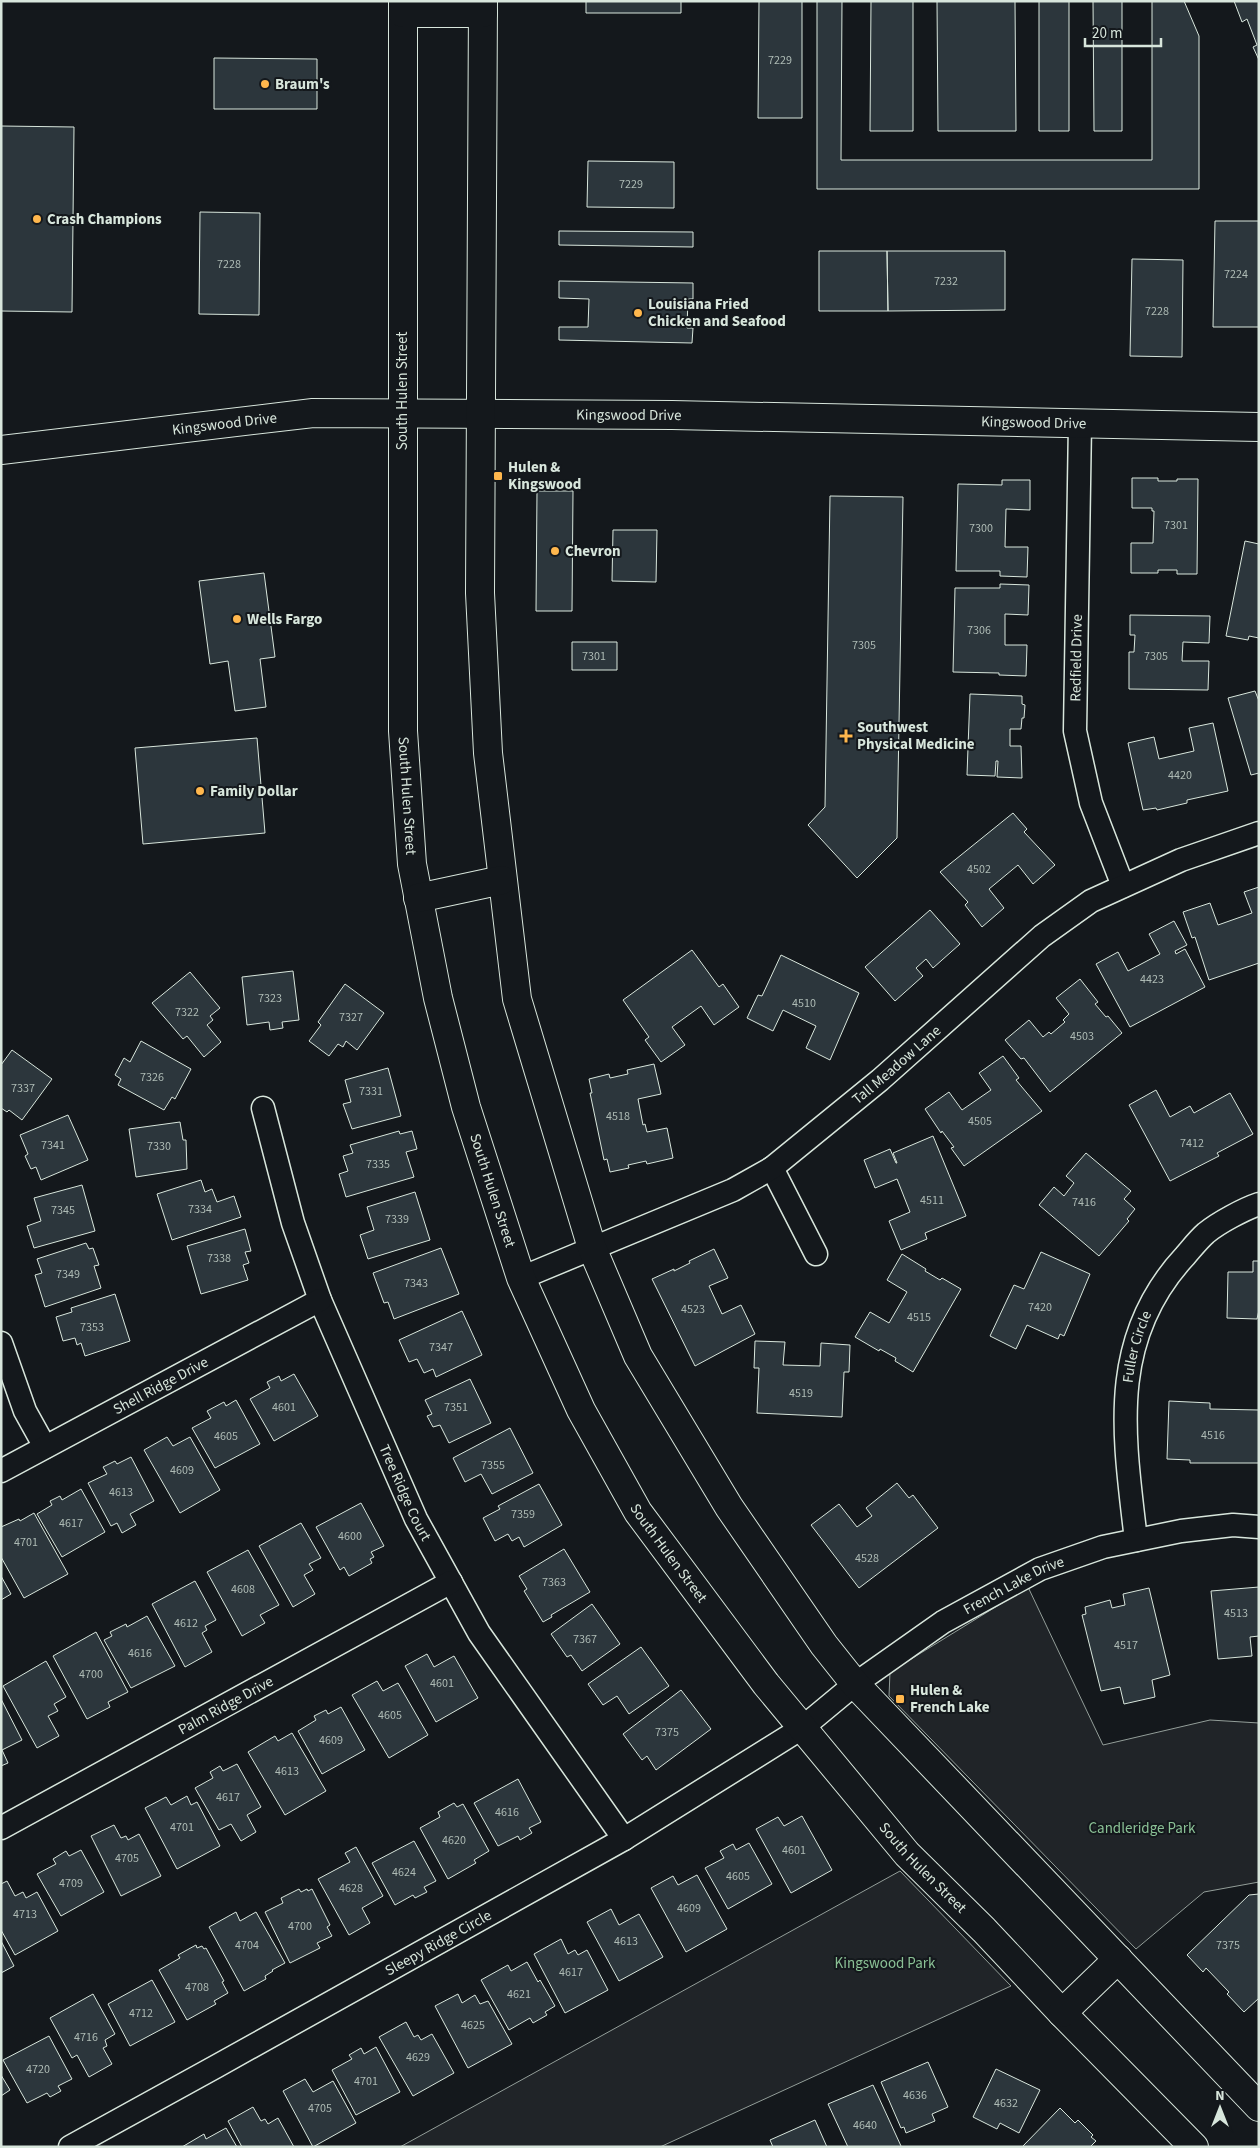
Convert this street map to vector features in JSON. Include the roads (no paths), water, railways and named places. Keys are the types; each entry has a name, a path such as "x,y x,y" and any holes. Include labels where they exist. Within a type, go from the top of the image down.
{"main road":[{"path":"403,7 483,7 480,593 488,753 516,999 592,1248 638,1356 729,1507 824,1645 855,1684 1259,2107"},
{"name":"South Hulen Street","path":"403,7 403,731 412,864 438,998 466,1107 521,1278 581,1410 638,1512 766,1684 907,1854 984,1930 1062,2013 1194,2147"},
{"name":"Kingswood Drive","path":"1,450 313,413 672,415 1259,427"},
{"path":"418,898 502,880"},
{"path":"1062,2013 1118,1959"}],"street":[{"name":"Redfield Drive","path":"1080,423 1075,731 1092,803 1123,886"},
{"name":"Tall Meadow Lane","path":"521,1278 733,1190 772,1168 880,1080 1042,936 1091,901 1181,860 1259,833"},
{"name":"Tree Ridge Court","path":"263,1108 293,1223 320,1300 416,1519 479,1633 624,1839"},
{"path":"772,1168 816,1254"},
{"name":"Fuller Circle","path":"1136,1540 1125,1448 1125,1404 1133,1351 1148,1307 1170,1272 1207,1232 1259,1204"},
{"name":"Shell Ridge Drive","path":"1,1472 320,1300"},
{"path":"1,1343 25,1411 45,1447"},
{"name":"French Lake Drive","path":"802,1728 855,1684 943,1622 1040,1569 1103,1547 1181,1530 1233,1526 1259,1527"},
{"name":"Palm Ridge Drive","path":"1,1828 451,1582"},
{"name":"Sleepy Ridge Circle","path":"70,2147 624,1839 802,1728"}],"place":[{"name":"Braum's","path":"265,84"},
{"name":"Crash Champions","path":"37,219"},
{"name":"Louisiana Fried Chicken and Seafood","path":"638,313"},
{"name":"Hulen & Kingswood","path":"498,476"},
{"name":"Chevron","path":"555,551"},
{"name":"Wells Fargo","path":"237,619"},
{"name":"Southwest Physical Medicine","path":"846,736"},
{"name":"Family Dollar","path":"200,791"},
{"name":"Hulen & French Lake","path":"900,1699"}],"park label":[{"name":"Candleridge Park","path":"1142,1828"},
{"name":"Kingswood Park","path":"885,1963"}]}
